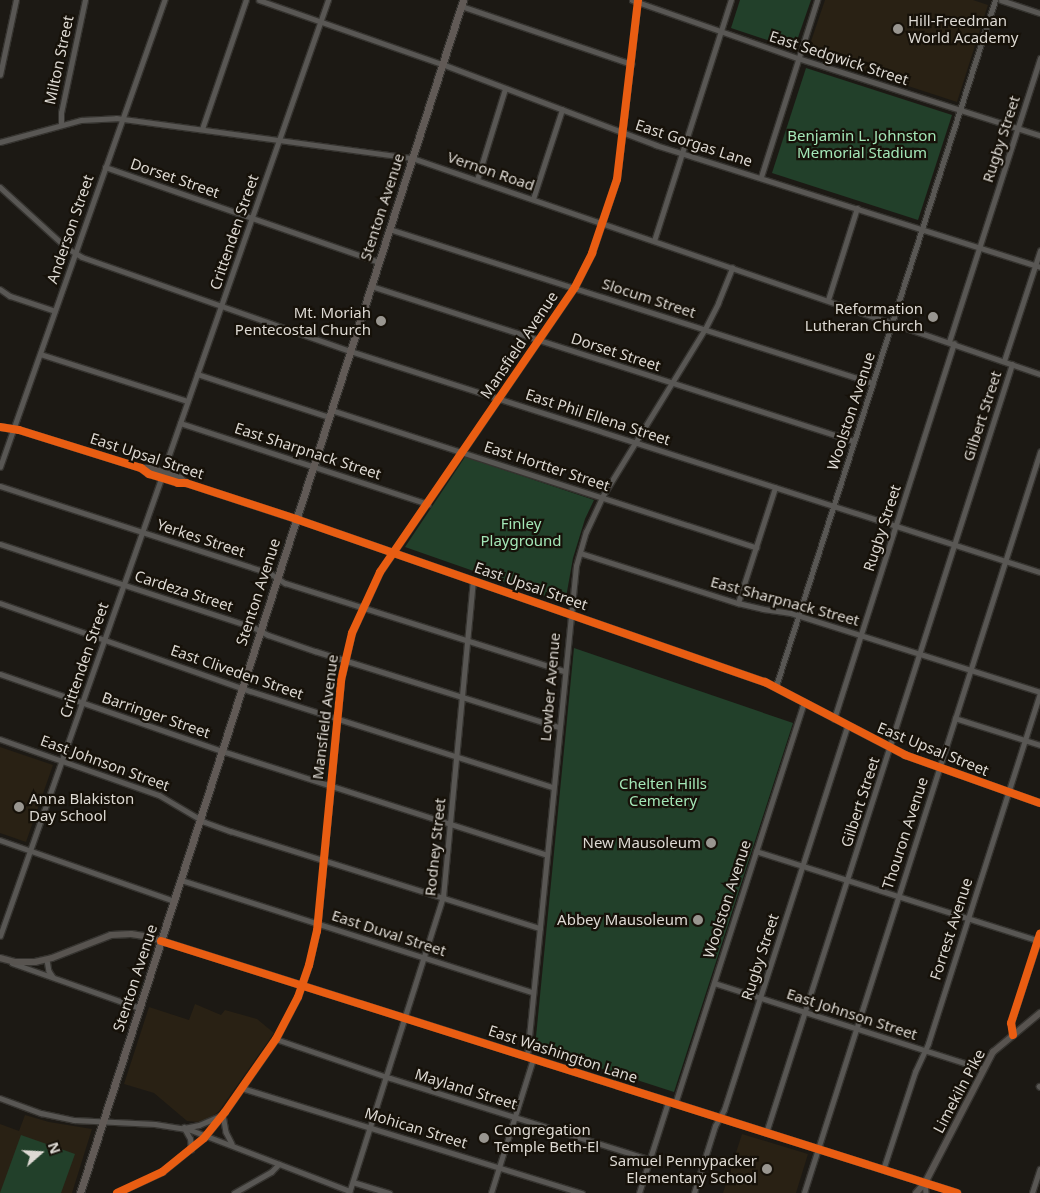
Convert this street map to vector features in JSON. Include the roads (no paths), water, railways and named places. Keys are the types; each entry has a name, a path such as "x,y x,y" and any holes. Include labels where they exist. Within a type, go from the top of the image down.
{"main road":[{"name":"Stenton Avenue","path":"80,1193 462,3"}],"street":[{"path":"0,75 16,0"},
{"name":"Milton Street","path":"61,126 60,113 85,0"},
{"name":"Anderson Street","path":"0,467 164,0"},
{"path":"202,129 246,0"},
{"name":"East Gorgas Lane","path":"259,0 442,64 623,133 1038,266"},
{"name":"Crittenden Street","path":"0,936 328,0"},
{"name":"East Sedgwick Street","path":"632,0 798,58 1040,135"},
{"path":"654,241 731,0"},
{"path":"761,177 818,0"},
{"name":"Woolston Avenue","path":"776,686 995,0"},
{"path":"1001,0 1040,13"},
{"name":"Mansfield Avenue","path":"117,1193 157,1175 191,1150 207,1134 223,1115 276,1039 303,986 318,923 337,719 345,659 352,633 377,577 575,287 592,253 604,224 617,179 638,1"},
{"path":"462,3 631,64"},
{"name":"Rugby Street","path":"834,719 896,526 979,248 1040,58"},
{"path":"477,180 505,89"},
{"path":"533,199 562,110"},
{"name":"Vernon Road","path":"0,142 90,119 122,118 412,158 1040,374"},
{"path":"0,137 8,140"},
{"name":"Dorset Street","path":"105,167 379,262"},
{"name":"East Phil Ellena Street","path":"0,187 75,254 350,351 1040,572"},
{"path":"828,300 857,208"},
{"name":"Slocum Street","path":"389,229 873,383"},
{"name":"Gilbert Street","path":"1004,362 1038,266 1040,251"},
{"name":"Lowber Avenue","path":"491,1193 515,1117 530,1058 533,992 576,566 591,520 602,497 705,329 732,268"},
{"name":"Dorset Street","path":"371,286 854,441"},
{"path":"0,289 10,296 55,311"},
{"path":"40,354 188,401"},
{"name":"Gilbert Street","path":"766,1133 1012,364"},
{"name":"East Hortter Street","path":"197,374 463,452 756,547"},
{"name":"East Sharpnack Street","path":"180,423 428,504"},
{"name":"East Upsal Street","path":"0,428 14,429 162,475 178,483 186,483 296,519 776,686 890,748 938,768 1040,803"},
{"name":"Thouron Avenue","path":"804,1193 1040,452"},
{"name":"Yerkes Street","path":"0,486 270,573 285,583 564,671"},
{"path":"738,603 775,488"},
{"name":"Cardeza Street","path":"0,544 345,659 559,727"},
{"name":"East Sharpnack Street","path":"580,553 738,603 798,615 1040,693"},
{"name":"Rodney Street","path":"349,1192 443,897 473,580"},
{"name":"East Cliveden Street","path":"0,603 242,688 554,787"},
{"name":"Barringer Street","path":"0,674 222,751 547,854"},
{"name":"Forrest Avenue","path":"883,1170 915,1072 925,1050 1040,693"},
{"name":"Woolston Avenue","path":"639,1193 714,983 804,702"},
{"path":"955,718 1040,745"},
{"name":"Rugby Street","path":"694,1193 724,1110 847,726"},
{"name":"East Johnson Street","path":"0,739 159,795 200,819 230,831 540,928"},
{"path":"0,840 174,901"},
{"path":"756,851 1039,941"},
{"name":"East Duval Street","path":"181,880 533,992"},
{"name":"East Washington Lane","path":"0,958 29,963 48,960 112,935 137,934 957,1193"},
{"path":"1013,1035 1012,1023 1040,934"},
{"path":"48,960 49,971 54,978"},
{"path":"9,961 18,966 140,1008"},
{"name":"East Johnson Street","path":"714,983 983,1070"},
{"name":"Limekiln Pike","path":"916,1193 925,1183 993,1052 1040,1013"},
{"name":"Mayland Street","path":"276,1039 651,1160"},
{"name":"Mohican Street","path":"242,1088 582,1193"},
{"path":"0,1098 58,1117 103,1122 143,1123 184,1128 207,1134 349,1192"},
{"path":"184,1128 199,1125 223,1115 226,1132 232,1145"},
{"path":"184,1128 190,1139 191,1150"},
{"path":"234,1193 271,1172 280,1164"},
{"path":"1032,1193 1040,1169"},
{"path":"353,1182 389,1193"},
{"path":"925,1183 926,1193"}],"place":[{"name":"Hill-Freedman World Academy","path":"898,29"},
{"name":"Reformation Lutheran Church","path":"933,317"},
{"name":"Mt. Moriah Pentecostal Church","path":"381,321"},
{"name":"Anna Blakiston Day School","path":"19,807"},
{"name":"New Mausoleum","path":"711,843"},
{"name":"Abbey Mausoleum","path":"698,920"},
{"name":"Congregation Temple Beth-El","path":"484,1138"},
{"name":"Samuel Pennypacker Elementary School","path":"767,1169"}],"park label":[{"name":"Benjamin L. Johnston Memorial Stadium","path":"862,144"},
{"name":"Finley Playground","path":"521,532"},
{"name":"Chelten Hills Cemetery","path":"663,792"}]}
